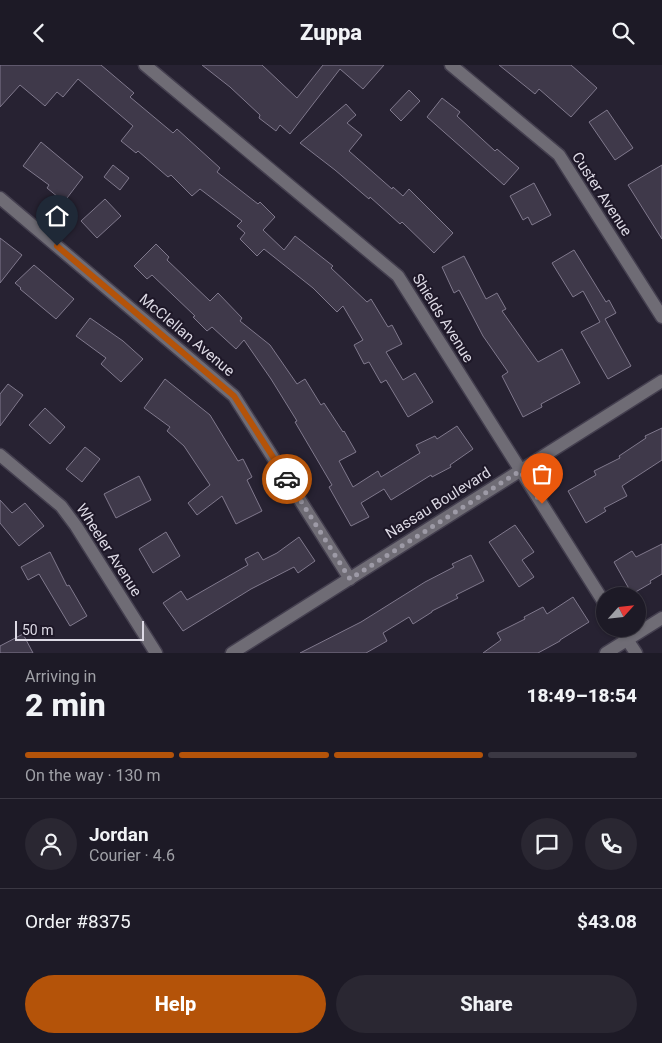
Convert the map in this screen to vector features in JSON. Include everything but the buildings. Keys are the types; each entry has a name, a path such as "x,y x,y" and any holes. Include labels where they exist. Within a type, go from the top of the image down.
{"street":[{"name":"Shields Avenue","path":"145,65 398,276 596,590"},
{"name":"Custer Avenue","path":"451,65 558,155 662,317"},
{"name":"McClellan Avenue","path":"0,198 234,396 350,579"},
{"name":"Nassau Boulevard","path":"232,653 662,381"},
{"name":"Wheeler Avenue","path":"0,455 61,506 156,653"},
{"path":"646,625 662,618"},
{"path":"606,653 621,637"},
{"path":"626,637 636,653"}],"way so far":[{"path":"287,479 350,579 520,471 542,504"}],"route":[{"path":"57,246 234,396 287,479"}]}
